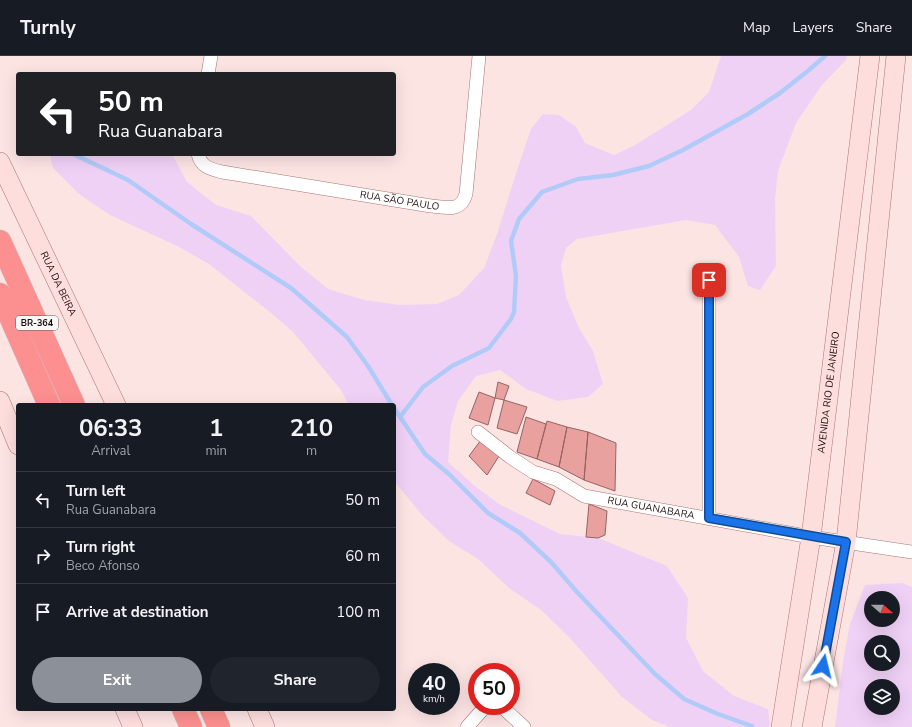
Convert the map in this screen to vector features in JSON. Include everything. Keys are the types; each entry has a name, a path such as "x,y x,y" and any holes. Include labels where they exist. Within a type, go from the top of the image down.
{"highway":[{"name":"BR-364","path":"0,241 73,403"},
{"name":"BR-364","path":"0,294 48,403"},
{"path":"184,711 191,727"},
{"path":"212,711 219,727"}],"main road":[{"name":"AVENIDA RIO DE JANEIRO","path":"781,727 811,537 870,56"},
{"path":"812,727 846,542 896,56"},
{"name":"RUA DA BEIRA","path":"0,162 115,403"},
{"path":"0,401 16,440"},
{"path":"126,711 132,727"},
{"path":"258,711 265,727"}],"street":[{"path":"208,72 209,56"},
{"name":"RUA SÃO PAULO","path":"199,156 203,164 210,169 222,172 431,206 456,207 464,201 466,194 479,56"},
{"path":"709,280 709,518"},
{"name":"RUA GUANABARA","path":"478,432 510,457 533,472 556,479 584,496 811,537 912,552"},
{"path":"467,727 478,715"},
{"path":"511,715 524,727"}],"shaded area":[{"path":"721,56 847,56 846,60 822,85 796,123 778,171 775,199 776,266 760,290 748,286 739,257 715,225 686,220 577,239 566,248 561,265 566,297 579,328 593,351 603,384 588,397 557,401 526,389 500,370 476,376 458,401 451,425 448,462 476,487 499,504 560,534 598,538 667,566 688,598 686,638 703,671 734,696 768,709 769,727 670,727 652,720 622,697 569,637 541,610 509,588 478,559 449,541 422,515 396,483 396,403 348,403 341,390 293,332 271,313 209,264 177,246 110,215 79,194 53,168 50,156 173,156 187,182 216,205 251,216 300,266 328,289 364,300 400,305 437,304 459,295 484,268 497,234 531,129 543,114 559,115 576,127 585,143 614,155 635,145 691,110 709,92"},
{"path":"902,583 912,587 912,727 835,727 843,662 850,624 865,585"}],"building":[{"path":"498,382 509,386 504,400 495,398"},
{"path":"479,392 495,398 488,425 469,418"},
{"path":"504,400 527,407 517,434 497,428"},
{"path":"526,417 546,424 537,459 517,452"},
{"path":"547,421 567,427 559,467 537,459"},
{"path":"567,427 588,432 584,480 559,467"},
{"path":"588,432 616,443 615,491 584,480"},
{"path":"481,440 499,456 487,475 469,456"},
{"path":"533,479 555,491 550,505 526,493"},
{"path":"589,504 607,511 605,535 598,538 586,537"}],"waterway":[{"path":"400,417 423,387 452,366 489,348 511,319 514,312 516,276 511,241 519,219 542,192 578,179 613,175 649,166 683,150 748,114 780,93 825,56"},
{"path":"77,156 128,180 191,224 291,288 347,337 368,366 391,403"},
{"path":"396,411 425,454 450,475 488,513 520,533 551,562 577,592 655,674 684,699 718,714 752,726"}],"route":[{"path":"709,280 709,518 846,542 823,666"}]}
